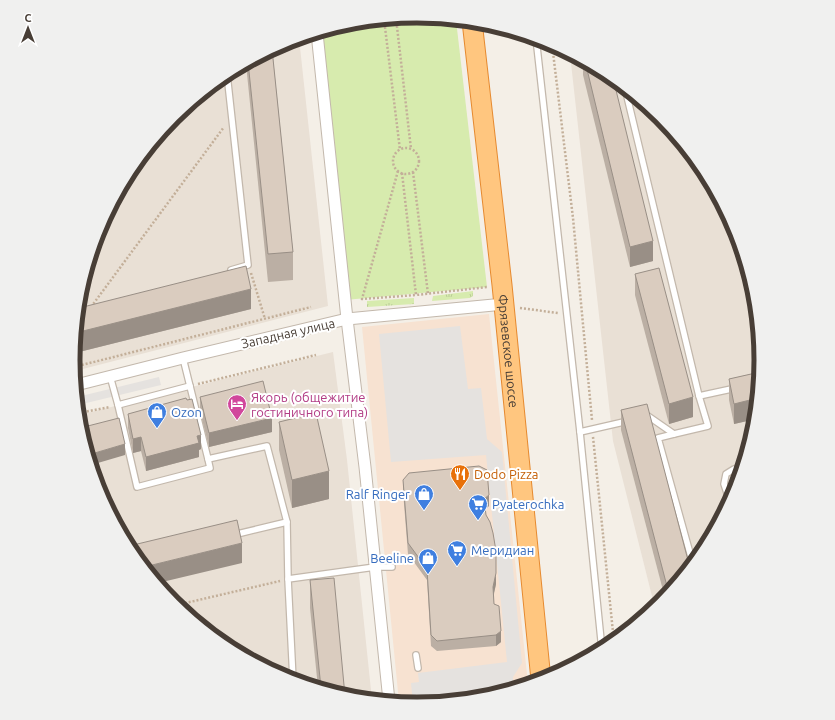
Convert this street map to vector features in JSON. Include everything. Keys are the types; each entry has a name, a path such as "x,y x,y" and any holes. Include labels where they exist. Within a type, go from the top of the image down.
{"highway":[{"name":"Фрязевское шоссе","path":"473,28 511,303 540,673"}],"street":[{"path":"318,38 347,319 365,467 388,695"},
{"name":"Западная улица","path":"81,384 347,319 511,303"}],"lane":[{"path":"537,45 580,432 601,642"},
{"path":"226,272 248,265 228,82"},
{"path":"627,96 699,396 708,426 658,438 691,557"},
{"path":"110,376 138,487 210,468 183,358"},
{"path":"118,405 190,386"},
{"path":"699,396 744,386"},
{"path":"641,418 648,416 674,434"},
{"path":"580,432 634,419"},
{"path":"208,459 267,446 287,522 293,672"},
{"path":"727,493 724,484 726,474 737,468"},
{"path":"227,536 287,522"},
{"path":"288,579 375,567 392,567"},
{"path":"416,655 418,668"}],"path":[{"path":"397,24 411,149"},
{"path":"385,25 400,150"},
{"path":"553,52 572,218 613,634"},
{"path":"90,308 231,117"},
{"path":"404,148 411,149 416,152 419,160 417,168 413,172 406,174 402,173 398,171 394,164 395,156 404,148"},
{"path":"398,171 362,299 428,294 487,287"},
{"path":"413,172 428,294"},
{"path":"402,173 416,295"},
{"path":"248,265 265,319"},
{"path":"511,303 520,309 567,314"},
{"path":"80,365 311,307"},
{"path":"190,386 316,355"},
{"path":"84,412 118,405"},
{"path":"185,603 288,579"}],"shaded area":[{"path":"300,45 328,306 80,370 83,316 98,252 115,211 137,173 164,138 179,122 212,93 249,68"},
{"path":"571,60 605,80 640,107 671,138 698,173 720,211 737,252 752,316 754,338 754,382 752,404 737,468 720,509 698,547 671,582 653,601 613,441"},
{"path":"489,314 527,678 483,691 440,696 398,696 362,327"},
{"path":"460,326 468,389 481,388 487,439 502,452 522,663 513,677 513,683 483,691 461,694 412,697 411,683 419,682 418,673 507,662 486,455 391,462 379,334"},
{"path":"333,352 347,460 371,694 330,686 268,662 230,640 195,613 179,598 150,565 137,547 115,509 98,468 85,414"},
{"path":"159,377 161,385 83,404 82,396"}],"green space":[{"path":"418,23 457,26 487,287 345,300 320,37 352,29 395,24"},
{"path":"473,291 473,296 470,298 432,301 433,296"},
{"path":"414,298 414,304 367,307 367,301"}],"building":[{"path":"273,56 293,252 268,254 249,68"},
{"path":"587,69 615,87 653,241 630,247"},
{"path":"246,266 251,289 82,331 85,307"},
{"path":"659,268 693,397 669,404 635,274"},
{"path":"754,373 752,399 734,404 729,379"},
{"path":"263,381 272,418 209,433 200,397"},
{"path":"186,398 187,400 192,399 201,435 197,436 199,443 146,457 141,437 133,439 128,414"},
{"path":"647,404 688,561 667,586 621,410"},
{"path":"316,413 329,471 292,480 279,422"},
{"path":"119,418 125,444 94,453 87,426"},
{"name":"Меридиан","path":"479,466 487,470 489,495 484,499 486,515 490,522 496,551 496,573 493,587 494,604 499,606 501,631 496,635 437,641 431,635 427,569 408,543 403,480 409,473"},
{"path":"237,520 242,543 150,565 136,544"},
{"path":"334,578 344,689 320,683 310,580"}],"place":[{"name":"Якорь (общежитие гостиничного типа)","path":"237,421"},
{"name":"Ozon","path":"157,429"},
{"name":"Dodo Pizza","path":"460,491"},
{"name":"Ralf Ringer","path":"424,511"},
{"name":"Pyaterochka","path":"478,521"},
{"name":"Меридиан","path":"457,567"},
{"name":"Beeline","path":"428,575"}]}
